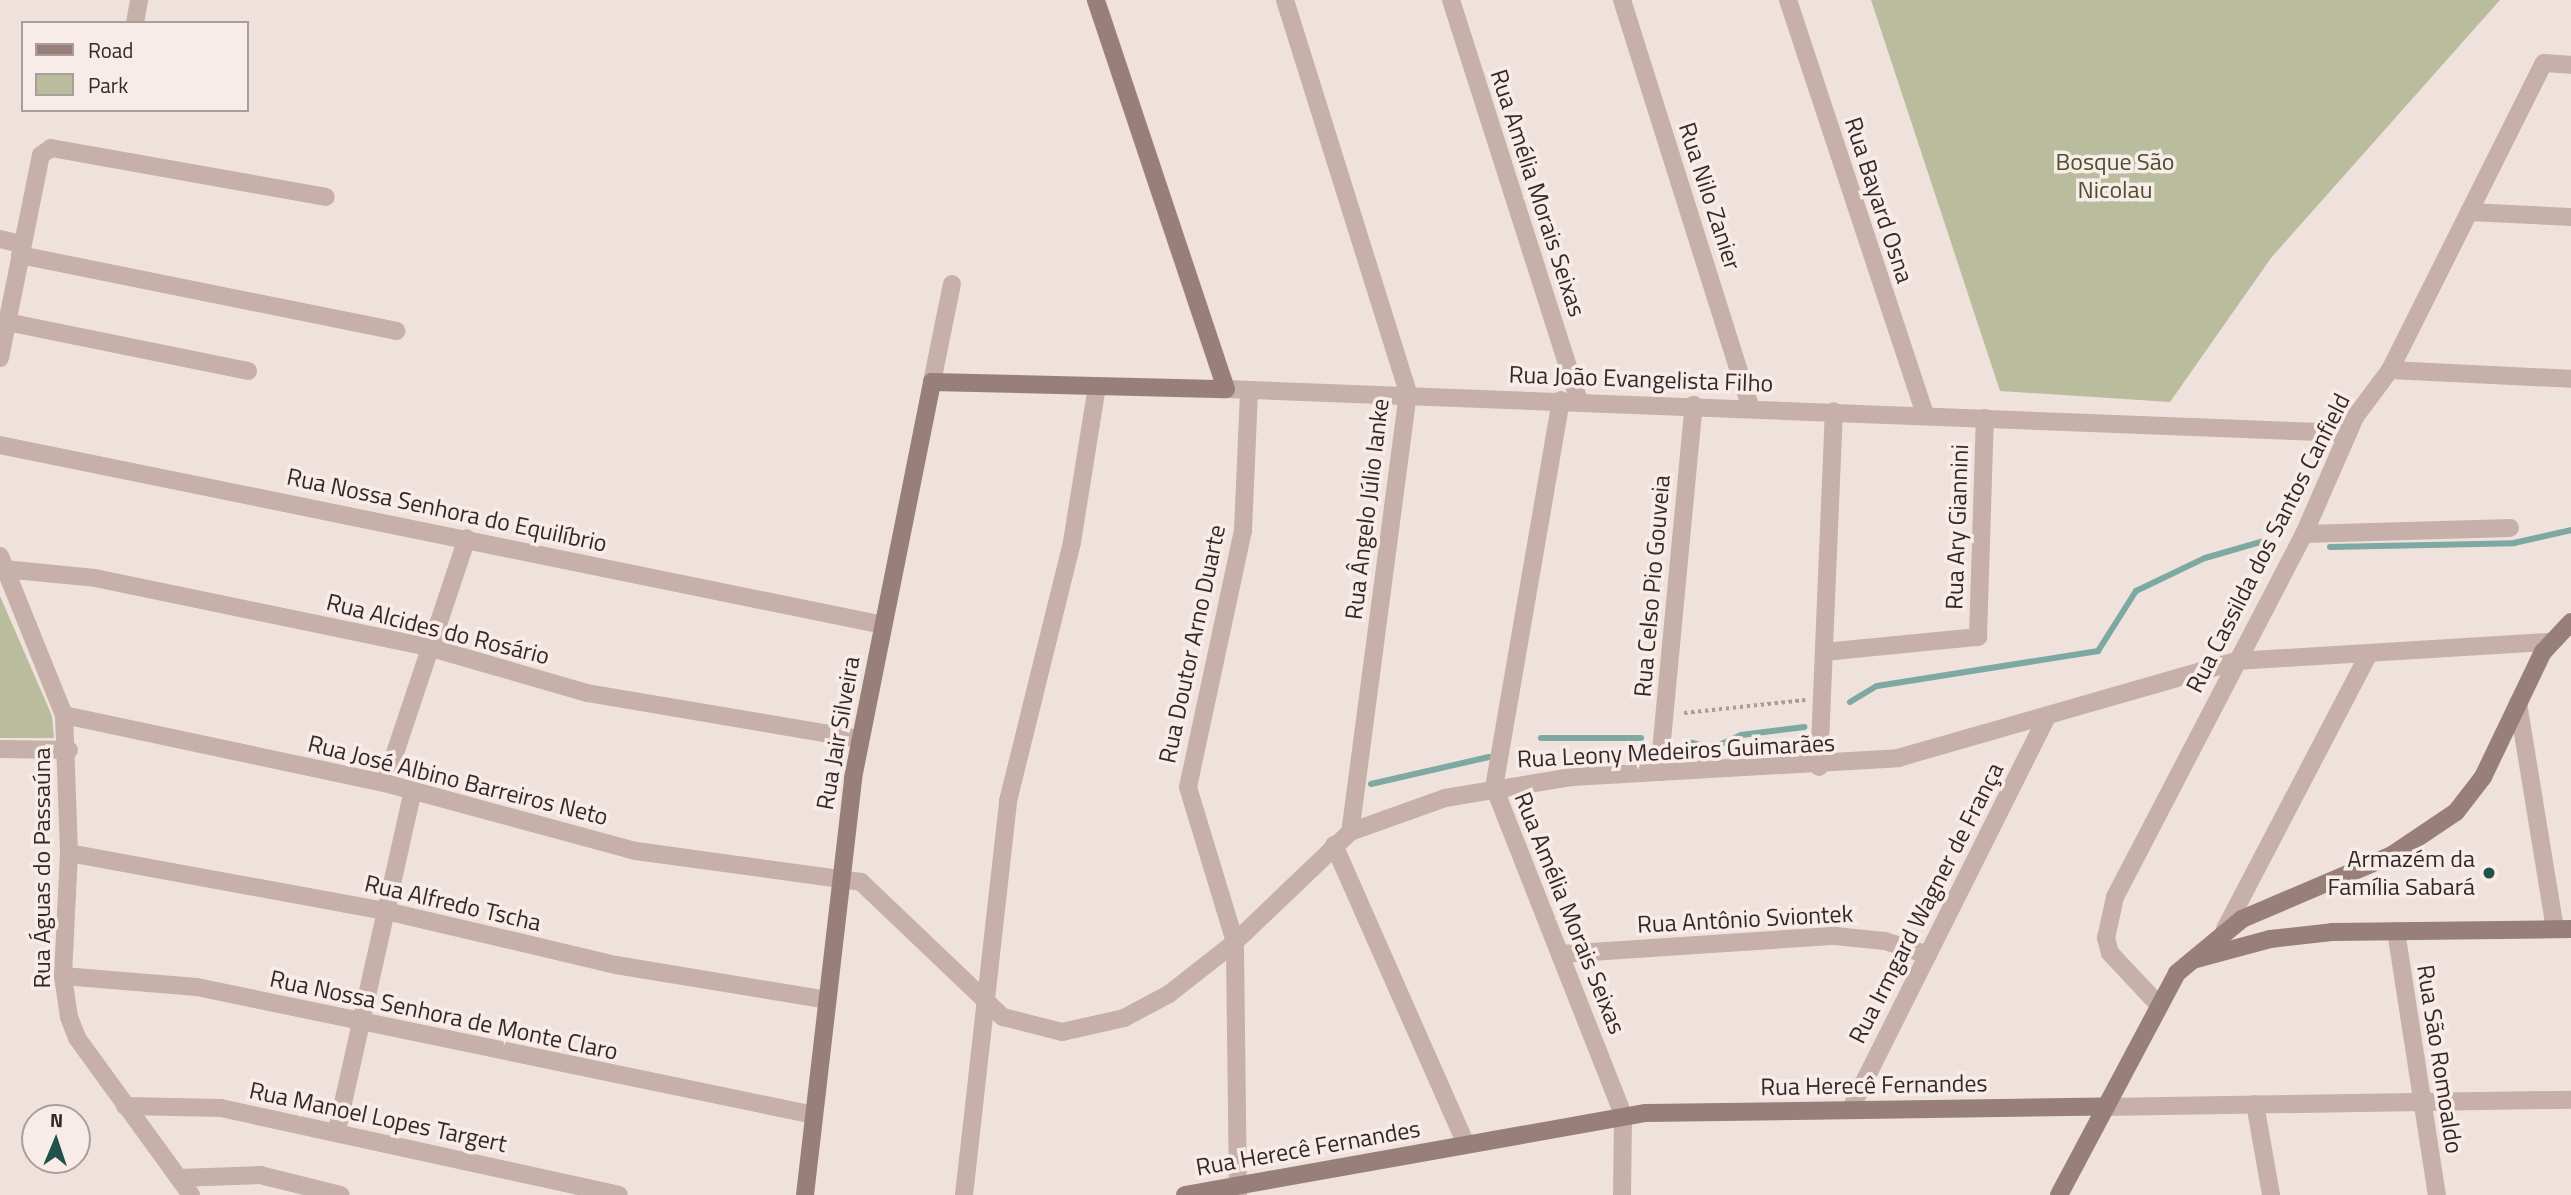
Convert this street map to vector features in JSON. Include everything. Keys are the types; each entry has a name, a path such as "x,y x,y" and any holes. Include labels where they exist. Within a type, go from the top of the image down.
{"street":[{"path":"135,21 139,0"},
{"path":"1096,0 1226,389"},
{"name":"Rua Ângelo Júlio Ianke","path":"1285,0 1408,393 1350,832"},
{"name":"Rua Amélia Morais Seixas","path":"1451,0 1570,400 1511,715 1494,787 1623,1115 1622,1195"},
{"name":"Rua Nilo Zanier","path":"1622,0 1751,408"},
{"name":"Rua Bayard Osna","path":"1788,0 1925,415"},
{"name":"Rua Cassilda dos Santos Canfield","path":"2156,1002 2110,953 2108,920 2236,661 2304,534 2348,433 2390,370 2544,63 2571,65"},
{"path":"0,358 41,155 51,148 326,197"},
{"path":"2469,212 2571,217"},
{"path":"0,239 21,249 396,331"},
{"name":"Rua Jair Silveira","path":"805,1195 860,740 952,284"},
{"path":"7,321 248,371"},
{"path":"2390,370 2571,379"},
{"name":"Rua João Evangelista Filho","path":"932,382 1408,393 2348,433"},
{"path":"964,1195 988,1005 1008,801 1072,542 1097,386"},
{"name":"Rua Doutor Arno Duarte","path":"1238,1190 1235,942 1188,787 1242,530 1249,390"},
{"name":"Rua Celso Pio Gouveia","path":"1659,772 1694,405"},
{"path":"1819,767 1834,411"},
{"name":"Rua Ary Giannini","path":"1824,652 1978,637 1985,418"},
{"name":"Rua Nossa Senhora do Equilíbrio","path":"0,445 467,538 883,625"},
{"path":"2304,534 2510,528"},
{"path":"385,783 428,647 467,538"},
{"name":"Rua Alcides do Rosário","path":"2,563 95,578 428,647 587,693 860,740"},
{"name":"Rua Águas do Passaúna","path":"2,563 64,715 69,750 69,853 62,976 77,1038 191,1195"},
{"path":"2059,1195 2156,1002 2189,962 2225,929 2369,866 2437,828 2483,777 2551,642 2571,622"},
{"name":"Rua Leony Medeiros Guimarães","path":"841,881 868,886 988,1005 1038,1030 1106,1025 1169,994 1235,942 1350,832 1494,787 1659,772 1819,767 1898,758 2046,718 2236,661 2551,642"},
{"path":"2225,929 2369,653"},
{"path":"2189,962 2270,939 2396,931 2563,929 2518,703"},
{"name":"Rua José Albino Barreiros Neto","path":"64,715 385,783 636,851 841,881"},
{"name":"Rua Irmgard Wagner de França","path":"1850,1110 2046,718"},
{"path":"0,749 69,750"},
{"path":"337,1130 358,1024 413,791"},
{"path":"1334,845 1466,1144"},
{"name":"Rua Alfredo Tscha","path":"69,853 386,911 616,965 827,1000"},
{"name":"Rua São Romoaldo","path":"2396,931 2420,1102 2437,1195"},
{"name":"Rua Antônio Sviontek","path":"1561,954 1835,936 1885,941 1928,956"},
{"name":"Rua Nossa Senhora de Monte Claro","path":"62,976 197,987 358,1024 814,1115"},
{"name":"Rua Herecê Fernandes","path":"1185,1195 1238,1190 1623,1115 2571,1100"},
{"name":"Rua Manoel Lopes Targert","path":"125,1107 181,1104 337,1130 619,1195"},
{"path":"2255,1104 2271,1195"},
{"path":"180,1178 260,1175 341,1195"}],"path":[{"path":"1665,712 1745,710 1822,698"}],"green space":[{"name":"Bosque São Nicolau","path":"1871,0 2500,0 2271,258 2170,402 2000,391"},
{"path":"0,596 52,716 54,738 0,738"}],"waterway":[{"path":"2330,547 2514,543 2571,530"},
{"path":"1850,702 1877,686 2098,651 2136,591 2205,558 2264,541"},
{"path":"1688,742 1713,748 1741,735 1804,727"},
{"path":"1541,738 1641,738"},
{"path":"1371,784 1489,757"}],"place":[{"name":"Armazém da Família Sabará","path":"2489,873"}]}
